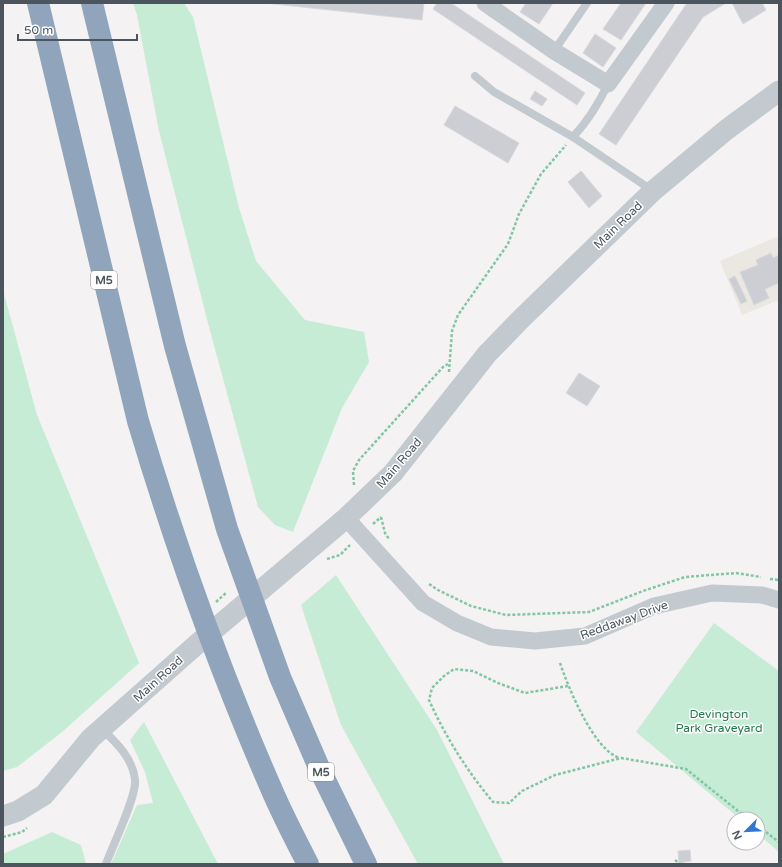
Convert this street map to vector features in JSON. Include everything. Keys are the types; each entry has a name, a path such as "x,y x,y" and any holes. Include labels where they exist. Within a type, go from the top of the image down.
{"highway":[{"name":"M5","path":"38,3 138,421 180,554 232,694 271,789 308,864"},
{"name":"M5","path":"92,3 173,338 227,529 280,677 320,770 366,864"}],"street":[{"path":"485,3 506,8 554,52 608,84 666,3"},
{"name":"Main Road","path":"3,816 18,811 44,795 91,738 196,645 346,518 393,472 487,354 522,318 653,191 726,130 779,91"},
{"name":"Reddaway Drive","path":"346,518 422,602 457,623 491,637 535,641 585,636 654,606 712,593 762,595 779,600"}],"lane":[{"path":"554,52 587,3"},
{"path":"475,76 494,92 573,137 653,191"},
{"path":"573,137 586,123 599,104 608,84"},
{"path":"102,728 123,750 136,781 131,799 106,864"}],"path":[{"path":"454,395 449,382 448,364 452,331 458,316 508,244 519,214 541,174 573,137"},
{"path":"354,488 353,471 359,460 443,367 448,364"},
{"path":"381,517 385,533 393,545"},
{"path":"426,581 438,590 471,606 506,615 589,612 643,590 685,577 736,573 779,580"},
{"path":"560,663 568,686 583,717 604,748 614,756 620,758 686,769 738,811"},
{"path":"568,686 525,693 498,683 473,671 454,669 444,676 432,688 429,700 459,756 493,802 509,804 522,791 555,775 620,758"},
{"path":"766,832 779,842"},
{"path":"675,860 680,864"}],"shaded area":[{"path":"779,236 779,300 742,315 720,261"}],"green space":[{"path":"133,3 184,3 193,17 239,208 256,261 305,320 364,332 369,362 342,408 293,532 275,525 258,507 209,327 159,131 137,15"},
{"path":"3,290 37,415 139,663 62,732 17,767 3,771"},
{"path":"336,575 437,730 504,864 418,864 341,725 301,605"},
{"name":"Devington Park Graveyard","path":"714,623 779,671 779,852 766,841 766,811 730,811 636,732"},
{"path":"144,722 218,864 111,864 137,805 153,803 145,772 130,740"},
{"path":"52,832 81,845 86,864 3,864 3,854"}],"building":[{"path":"265,3 424,3 422,20"},
{"path":"437,3 451,3 585,93 577,105 433,9"},
{"path":"526,3 553,3 539,24 520,12"},
{"path":"621,3 646,3 621,40 603,29"},
{"path":"687,3 726,3 703,17 616,145 599,134"},
{"path":"732,3 762,3 766,10 743,24"},
{"path":"595,34 616,48 603,67 583,53"},
{"path":"535,91 547,99 542,106 530,99"},
{"path":"455,106 519,143 508,163 444,125"},
{"path":"581,171 602,196 589,208 568,182"},
{"path":"771,253 773,258 779,255 779,283 765,289 769,298 754,305 740,272 758,265 756,260"},
{"path":"735,276 747,301 741,304 729,279"},
{"path":"579,373 600,386 587,406 566,393"},
{"path":"690,850 691,861 679,863 678,851"}]}
